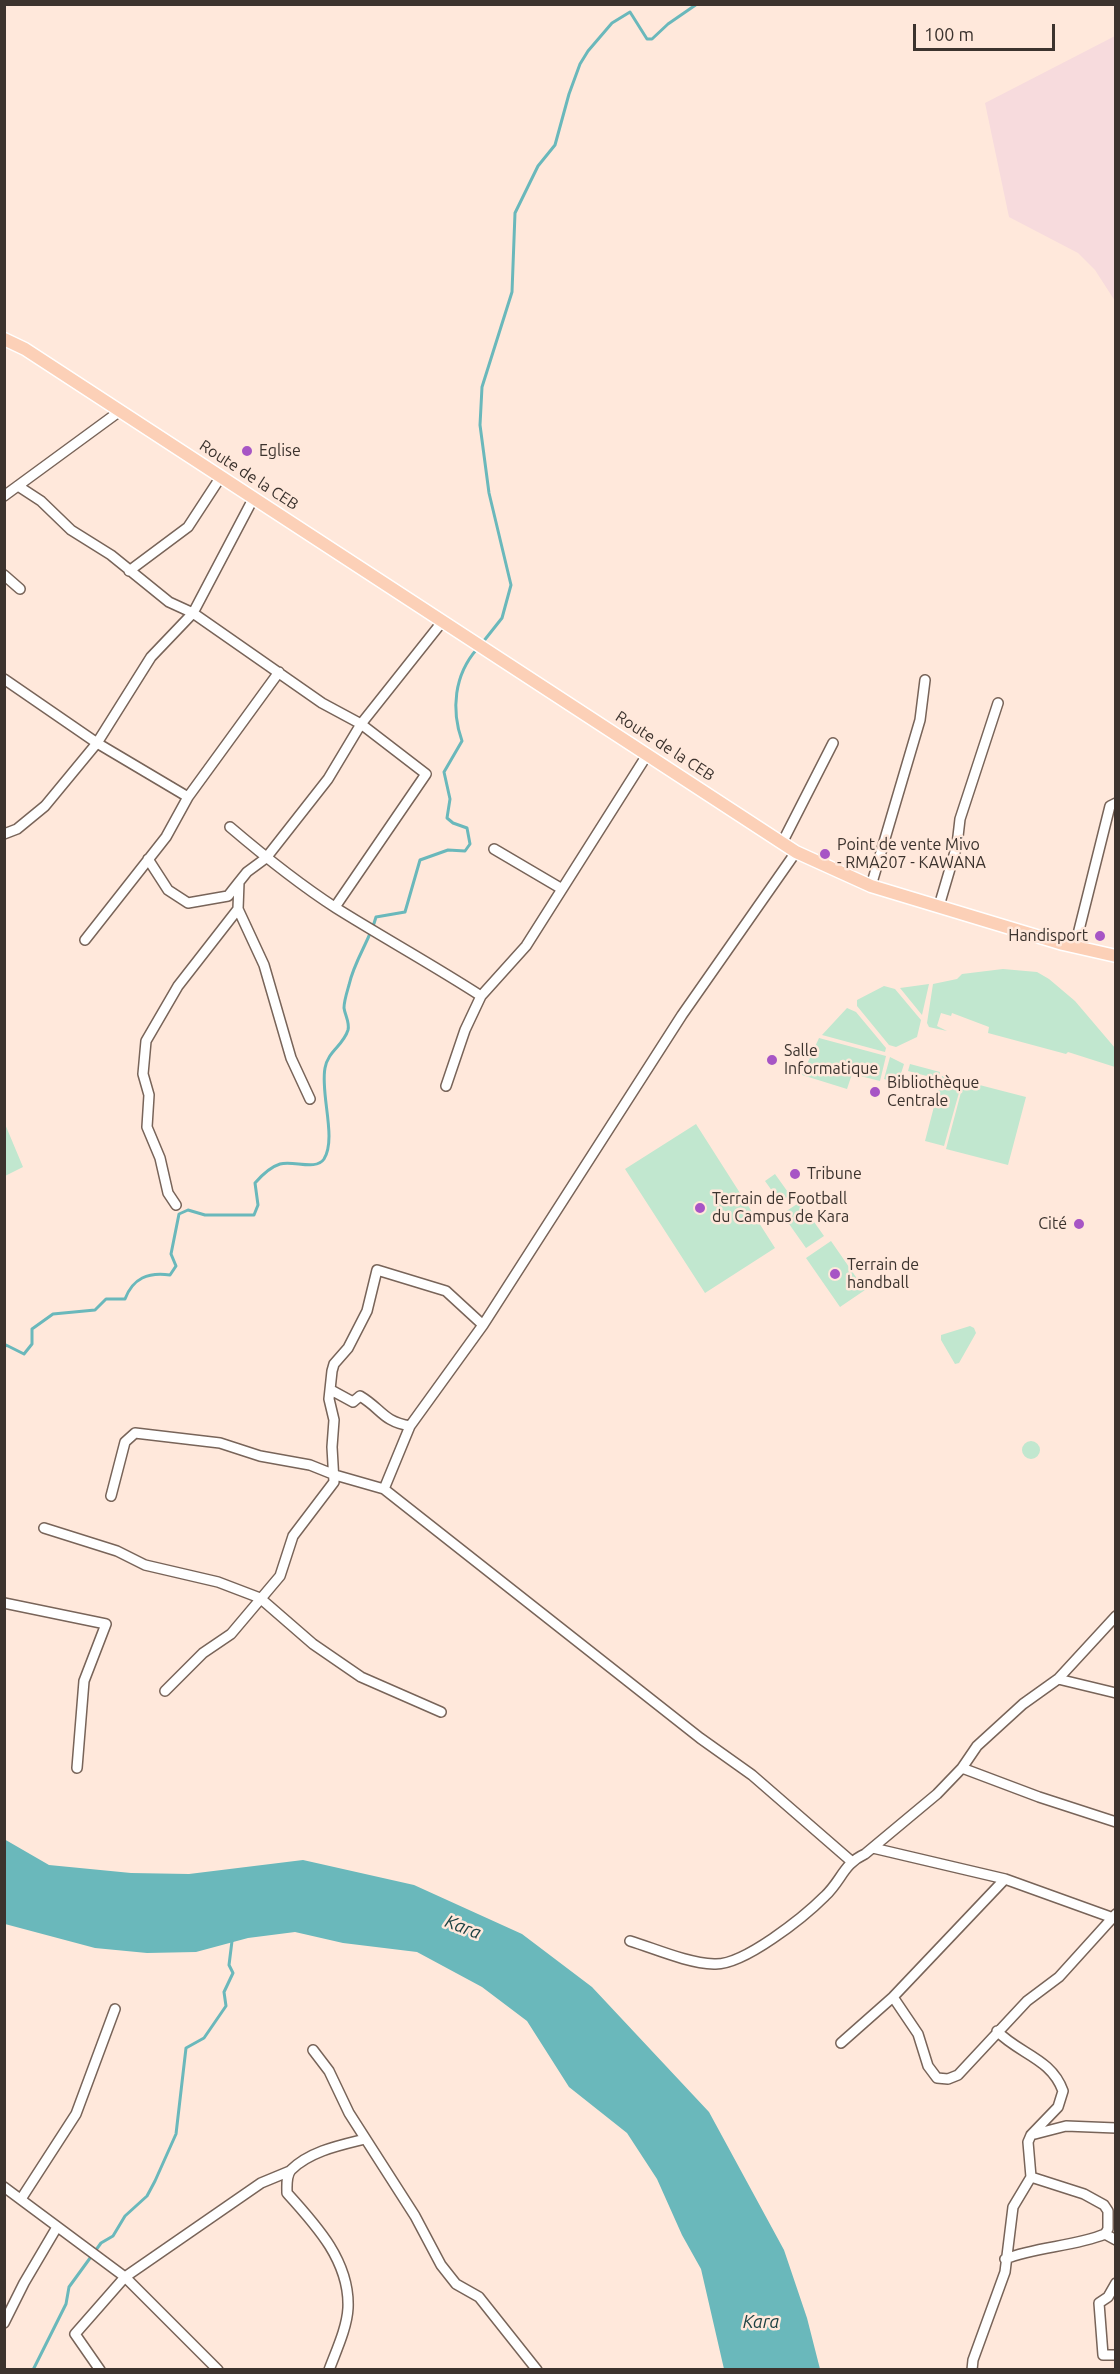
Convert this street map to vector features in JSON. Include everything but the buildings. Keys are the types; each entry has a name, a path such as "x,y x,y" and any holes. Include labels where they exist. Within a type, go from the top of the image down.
{"main road":[{"name":"Route de la CEB","path":"4,339 25,349 796,852 871,886 1116,956"}],"street":[{"path":"5,495 120,411"},
{"path":"129,571 188,527 220,478"},
{"path":"18,486 41,501 71,530 111,555 169,602 193,613 322,703 361,724 426,774 335,907"},
{"path":"4,834 17,830 45,806 97,744 151,657 193,613 253,499"},
{"path":"4,575 20,589"},
{"path":"148,859 168,890 188,903 228,896 247,872 266,858 328,779 361,724 442,622"},
{"path":"85,940 166,837 188,797 279,672"},
{"path":"4,679 97,744 188,797"},
{"path":"871,886 920,720 926,680"},
{"path":"939,906 957,845 960,819 998,703"},
{"path":"782,843 833,744"},
{"path":"446,1086 465,1030 481,996 526,946 647,754"},
{"path":"1075,946 1110,806 1116,803"},
{"path":"230,827 266,858 335,907 423,958 481,996"},
{"path":"494,849 562,889"},
{"path":"384,1489 410,1426 483,1325 682,1016 796,852"},
{"path":"239,882 238,909 264,965 291,1058 310,1100"},
{"path":"176,1205 168,1193 163,1166 147,1127 149,1095 143,1074 146,1041 178,986 238,909"},
{"path":"165,1691 203,1653 231,1634 280,1576 293,1536 334,1482 332,1447 334,1420 328,1399 334,1364 348,1348 368,1311 377,1270 446,1291 483,1325"},
{"path":"331,1390 353,1402 360,1396 372,1403 391,1422 410,1426"},
{"path":"111,1496 124,1442 135,1433 220,1443 260,1456 310,1465 384,1489 690,1731 752,1775 851,1861"},
{"path":"44,1528 117,1551 145,1565 218,1582 260,1598 313,1644 361,1677 441,1712"},
{"path":"4,1604 106,1624 84,1681 76,1768"},
{"path":"630,1941 714,1964 731,1962 760,1948 826,1896 851,1861 873,1848 937,1794 962,1768 977,1746 1023,1704 1058,1679 1116,1616"},
{"path":"1058,1679 1116,1693"},
{"path":"962,1768 1116,1822"},
{"path":"873,1848 1005,1879 1115,1917 1059,1977 1027,2001 997,2031 958,2075 948,2079 937,2079 928,2066 918,2034 893,1997"},
{"path":"841,2043 893,1997 1005,1879"},
{"path":"21,2199 76,2114 115,2009"},
{"path":"972,2370 973,2360 1005,2272 1013,2207 1031,2177 1028,2142 1030,2135 1051,2116 1063,2091 1050,2068 1007,2042 997,2031"},
{"path":"313,2050 329,2071 349,2113 415,2216 441,2265 456,2284 479,2297 537,2370"},
{"path":"1030,2135 1066,2126 1116,2128"},
{"path":"100,2370 75,2334 125,2277 261,2183 290,2171 333,2146 365,2139"},
{"path":"290,2171 287,2193 341,2263 346,2279 348,2310 329,2370"},
{"path":"1005,2259 1024,2252 1087,2241 1105,2234 1108,2229 1108,2211 1104,2205 1084,2194 1031,2177"},
{"path":"4,2187 125,2277 218,2370"},
{"path":"4,2324 24,2283 57,2227"},
{"path":"1105,2234 1116,2240"},
{"path":"1116,2283 1108,2297 1099,2303 1103,2355 1116,2355"}],"shaded area":[{"path":"1115,36 1115,301 1095,270 1078,253 1009,217 985,103"}],"green space":[{"path":"1003,969 1037,972 1075,1001 1115,1048 1115,1067 1068,1052 1066,1054 988,1033 989,1027 952,1013 951,1016 941,1013 937,1026 947,1031 929,1027 927,1023 933,984 957,979 962,974"},
{"path":"929,984 922,1015 900,988"},
{"path":"884,986 895,989 921,1020 917,1037 896,1047 889,1045 857,1006 857,1000"},
{"path":"847,1008 856,1012 886,1048 885,1052 822,1035"},
{"path":"819,1038 886,1056 880,1081 852,1074 847,1089 802,1075"},
{"path":"890,1057 904,1064 898,1083 884,1079"},
{"path":"910,1064 940,1072 938,1079 908,1071"},
{"path":"942,1076 962,1082 944,1146 925,1141"},
{"path":"964,1081 1026,1097 1008,1165 946,1149"},
{"path":"5,1124 23,1167 4,1176"},
{"name":"Terrain de Football du Campus de Kara","path":"696,1124 775,1248 705,1293 625,1169"},
{"path":"775,1174 790,1195 780,1202 765,1181"},
{"path":"800,1202 824,1236 806,1248 782,1214"},
{"name":"Terrain de handball","path":"831,1241 865,1290 840,1307 806,1258"},
{"path":"970,1326 976,1333 959,1363 955,1364 941,1340 941,1335"},
{"path":"1027,1441 1035,1441 1040,1446 1038,1457 1027,1459 1022,1454 1022,1446"}],"water":[{"name":"Kara","path":"4,1839 49,1865 131,1873 189,1874 303,1860 414,1885 522,1934 592,1987 709,2112 784,2250 807,2318 820,2369 724,2369 701,2269 682,2235 657,2179 627,2133 569,2087 527,2021 482,1987 417,1952 343,1943 295,1932 248,1938 196,1952 147,1953 95,1948 5,1924"}],"waterway":[{"path":"483,642 502,618 511,585 489,493 480,425 482,387 512,292 515,213 538,166 555,145 580,64 612,23 630,12 647,39 652,39 668,24 697,4"},
{"path":"4,1348 6,1345 24,1354 32,1344 32,1329 53,1314 95,1310 106,1299 125,1299 132,1286 142,1278 170,1275 176,1266 171,1254 179,1214 188,1210 205,1215 254,1215 258,1205 255,1183 266,1172 280,1164 310,1165 324,1159 329,1140 325,1068 329,1057 346,1036 348,1022 344,1008 351,976 376,917 405,912 420,860 448,850 465,851 470,844 467,828 447,818 450,799 444,772 462,741 456,717 457,693 463,670 477,649"},
{"path":"4,1353 4,1363"},
{"path":"33,2370 66,2304 69,2287 101,2243 113,2236 125,2216 147,2196 155,2181 176,2134 186,2048 204,2038 226,2006 224,1992 233,1973 229,1965 232,1941"}],"place":[{"name":"Eglise","path":"247,451"},
{"name":"Point de vente Mivo - RMA207 - KAWANA","path":"825,854"},
{"name":"Handisport","path":"1100,936"},
{"name":"Salle Informatique","path":"772,1060"},
{"name":"Bibliothèque Centrale","path":"875,1092"},
{"name":"Tribune","path":"795,1174"},
{"name":"Terrain de Football du Campus de Kara","path":"700,1208"},
{"name":"Cité","path":"1079,1224"},
{"name":"Terrain de handball","path":"835,1274"}]}
